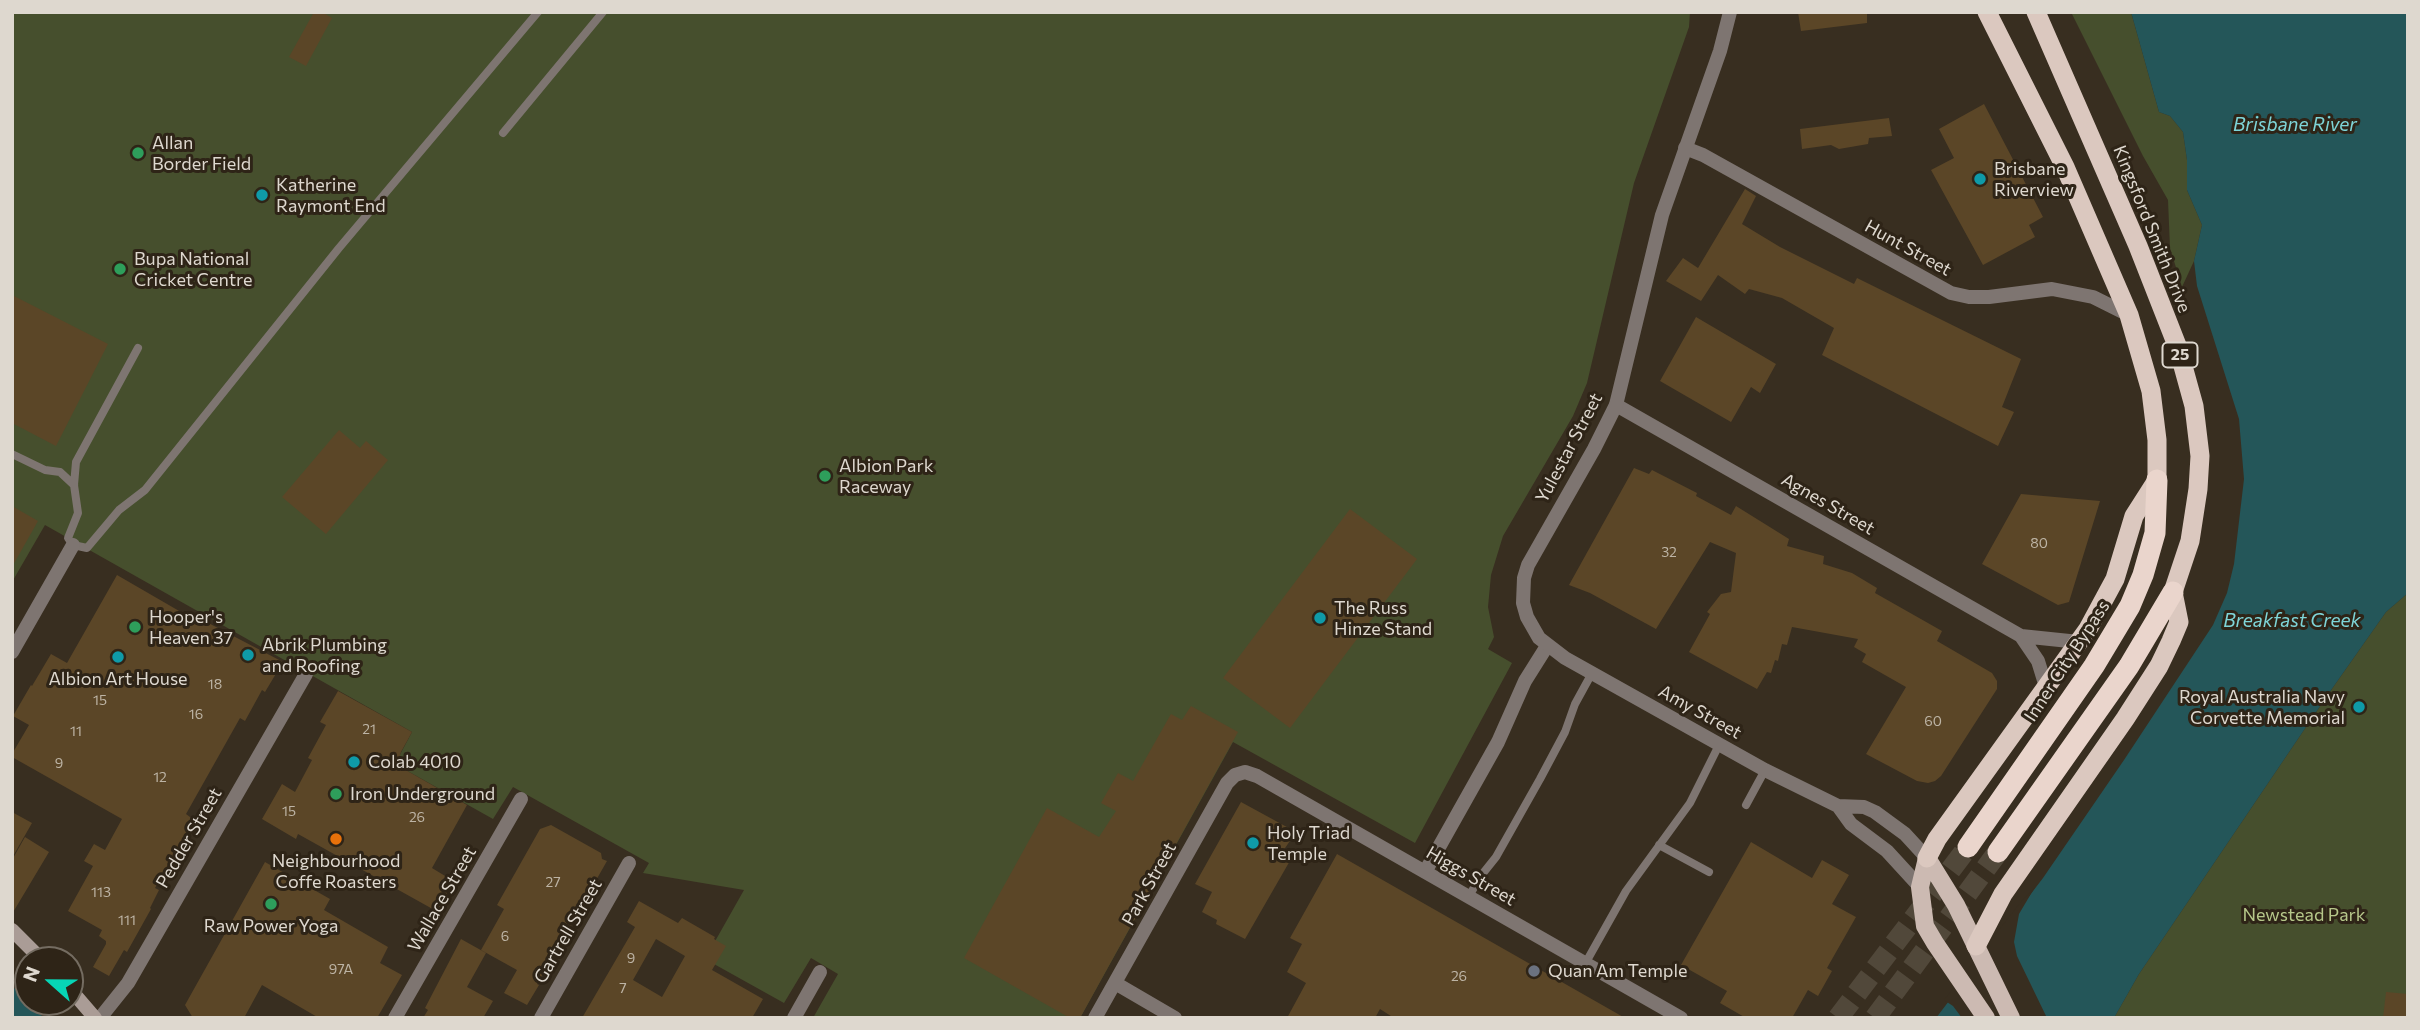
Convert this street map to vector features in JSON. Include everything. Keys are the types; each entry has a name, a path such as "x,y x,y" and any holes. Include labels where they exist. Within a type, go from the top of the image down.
{"highway":[{"name":"25","path":"1987,12 2065,167 2129,316 2151,391 2157,440 2157,480"},
{"name":"Kingsford Smith Drive","path":"2036,12 2134,236 2188,379 2198,431 2198,489 2190,541 2173,592"},
{"path":"1927,858 1937,839 2079,642 2110,589 2126,548 2134,516 2157,480"},
{"name":"Inner City Bypass","path":"1968,847 2087,677 2130,606 2143,575 2155,533 2157,480"},
{"name":"25","path":"1976,946 2003,894 2159,666 2179,622 2173,592"},
{"path":"1998,852 2129,666 2173,592"}],"main road":[{"path":"1927,858 1944,884 2011,1018"},
{"path":"1927,858 1920,887 1925,926 1986,1018"},
{"path":"12,930 28,946"},
{"path":"84,1004 98,1018"}],"street":[{"name":"Yulestar Street","path":"1547,646 1527,617 1523,603 1524,578 1528,565 1594,449 1615,405 1623,382 1662,215 1720,51 1730,12"},
{"name":"Hunt Street","path":"1685,148 1703,155 1951,293 1989,297 2052,289 2093,297 2129,316"},
{"name":"Agnes Street","path":"1615,405 2021,636 2035,654 2046,687"},
{"path":"12,652 73,545"},
{"name":"Agnes Street","path":"2021,636 2079,642"},
{"path":"1424,872 1497,741 1524,681 1547,646"},
{"name":"Amy Street","path":"1547,646 1765,771 1838,806 1864,807 1883,817 1911,839 1927,858"},
{"name":"Pedder Street","path":"98,1018 128,984 306,674"},
{"name":"Higgs Street","path":"1240,773 1257,776 1681,1018"},
{"name":"Park Street","path":"1095,1018 1227,783 1240,773"},
{"name":"Wallace Street","path":"395,1018 521,799"},
{"name":"Amy Street","path":"1838,806 1851,824 1887,850 1920,887"},
{"name":"Gartrell Street","path":"541,1018 629,863"},
{"path":"794,1018 820,972"},
{"path":"1115,983 1175,1018"}],"lane":[{"path":"138,348 76,463 74,485 78,513 68,538 73,545 87,548 119,510 145,490 339,248 538,12"},
{"path":"503,134 603,12"},
{"path":"12,454 45,470 60,472 74,485"},
{"path":"1468,898 1496,857 1540,779 1592,673"},
{"path":"1586,964 1626,891 1690,803 1720,745"},
{"path":"1746,806 1765,771"},
{"path":"1659,845 1709,872"}],"green space":[{"name":"Albion Park Raceway","path":"12,12 1690,12 1689,27 1634,183 1587,383 1573,416 1503,536 1491,575 1488,607 1494,637 1488,649 1512,663 1415,843 1233,742 1080,1018 813,1018 838,974 811,958 784,1003 705,959 744,890 643,873 649,863 513,787 493,819 395,764 412,732 45,525 12,582"},
{"path":"2071,12 2131,12 2159,112 2170,116 2183,132 2187,190 2202,225 2194,261 2182,287 2170,248 2168,200"},
{"name":"Newstead Park","path":"2408,593 2408,1018 2114,1018 2139,974 2329,693 2386,612"}],"water":[{"path":"2131,12 2408,12 2408,593 2386,612 2329,693 2139,974 2114,1018 1936,1018 2043,878 2213,625 2227,593 2234,564 2244,479 2239,419 2197,286 2194,261 2202,225 2187,190 2183,132 2170,116 2159,112"},
{"path":"12,986 14,1016 44,1018 12,1018"}],"pier":[{"path":"2035,887 2019,914 2014,942 2017,956 2047,1018 1962,1018 1953,1006 1944,1000"}],"building":[{"path":"314,12 322,12 332,18 306,66 289,57"},
{"path":"1798,12 1867,12 1867,23 1801,31"},
{"name":"Brisbane Riverview","path":"1984,104 2043,217 2029,225 2035,237 1983,265 1931,170 1954,158 1939,129"},
{"path":"1889,118 1892,136 1869,138 1868,144 1839,149 1831,145 1802,149 1800,129"},
{"path":"1745,189 1756,196 1742,224 1780,247 1854,284 1857,278 2021,359 2002,407 2014,412 1998,446 1822,355 1834,328 1782,298 1749,289 1745,294 1718,275 1701,301 1666,281 1683,258 1698,268"},
{"path":"12,295 108,344 56,446 12,423"},
{"path":"1696,317 1776,364 1760,393 1751,387 1731,422 1660,381"},
{"path":"339,430 360,448 366,441 388,460 326,534 282,497"},
{"path":"1634,468 1649,474 1652,470 1697,493 1696,496 1731,515 1736,506 1789,539 1787,546 1824,556 1823,564 1852,573 1877,588 1875,593 1942,631 1937,641 1992,673 1997,681 1997,689 1941,776 1928,783 1917,781 1866,754 1906,687 1862,662 1866,654 1854,647 1858,639 1792,627 1787,645 1782,644 1778,661 1775,660 1771,673 1767,672 1757,689 1689,652 1710,614 1707,612 1721,594 1731,592 1736,553 1710,542 1656,629 1590,593 1569,585"},
{"path":"2021,494 2100,501 2069,602 2058,605 1982,564"},
{"path":"12,506 38,521 12,567"},
{"name":"The Russ Hinze Stand","path":"1350,509 1417,559 1290,728 1223,678"},
{"path":"117,575 193,619 195,616 283,662 265,692 262,690 245,721 240,718 186,814 194,820 155,888 159,890 151,909 127,952 124,950 109,976 93,967 106,944 99,936 102,930 68,911 93,866 84,861 94,844 105,850 122,819 12,757 12,754 29,725 13,716 31,685 51,654 67,663"},
{"path":"338,691 412,732 397,765 467,805 432,868 455,882 438,912 298,834 296,839 262,819 282,784 295,792 312,760 308,758 326,725 320,722"},
{"path":"1191,706 1238,732 1080,1018 1070,1018 964,958 1047,808 1099,837 1116,811 1101,803 1118,773 1133,781 1171,714 1182,720"},
{"name":"Holy Triad Temple","path":"1241,802 1296,832 1281,854 1291,859 1245,939 1216,924 1217,920 1202,912 1212,892 1195,884"},
{"path":"12,812 32,823 12,858"},
{"path":"551,825 601,853 602,859 607,861 527,1005 504,993 517,970 481,950 504,909 497,905 540,829"},
{"path":"25,837 49,852 12,914 12,860"},
{"path":"1751,842 1812,878 1822,860 1849,875 1832,904 1856,917 1827,968 1832,971 1818,996 1808,990 1792,1018 1746,1018 1720,1003 1727,991 1681,965"},
{"path":"1337,854 1625,1018 1394,1018 1380,1009 1375,1018 1287,1018 1306,983 1287,972 1302,944 1290,938"},
{"path":"265,862 330,899 324,910 388,947 380,963 402,975 377,1018 319,1018 262,985 244,1018 193,1018 185,1005"},
{"path":"639,901 678,923 682,918 715,937 714,939 726,946 712,970 763,999 752,1018 582,1018 635,927 627,922","holes":["656,939 685,956 662,997 633,980"]},
{"path":"461,939 486,953 467,987 493,1001 483,1018 423,1018 428,1010 425,1008"},
{"path":"2386,992 2408,994 2408,1018 2383,1018"}],"tunnel":[{"path":"1838,1018 1968,847"},
{"path":"1875,1018 1998,852"}],"place":[{"name":"Allan Border Field","path":"138,153"},
{"name":"Brisbane Riverview","path":"1980,179"},
{"name":"Katherine Raymont End","path":"262,195"},
{"name":"Bupa National Cricket Centre","path":"120,269"},
{"name":"Albion Park Raceway","path":"825,476"},
{"name":"The Russ Hinze Stand","path":"1320,618"},
{"name":"Hooper's Heaven 37","path":"135,627"},
{"name":"Abrik Plumbing and Roofing","path":"248,655"},
{"name":"Albion Art House","path":"118,657"},
{"name":"Royal Australia Navy Corvette Memorial","path":"2359,707"},
{"name":"Colab 4010","path":"354,762"},
{"name":"Iron Underground","path":"336,794"},
{"name":"Neighbourhood Coffe Roasters","path":"336,839"},
{"name":"Holy Triad Temple","path":"1253,843"},
{"name":"Raw Power Yoga","path":"271,904"},
{"name":"Quan Am Temple","path":"1534,971"}],"water label":[{"name":"Brisbane River","path":"2295,125"},
{"name":"Breakfast Creek","path":"2292,621"}]}
